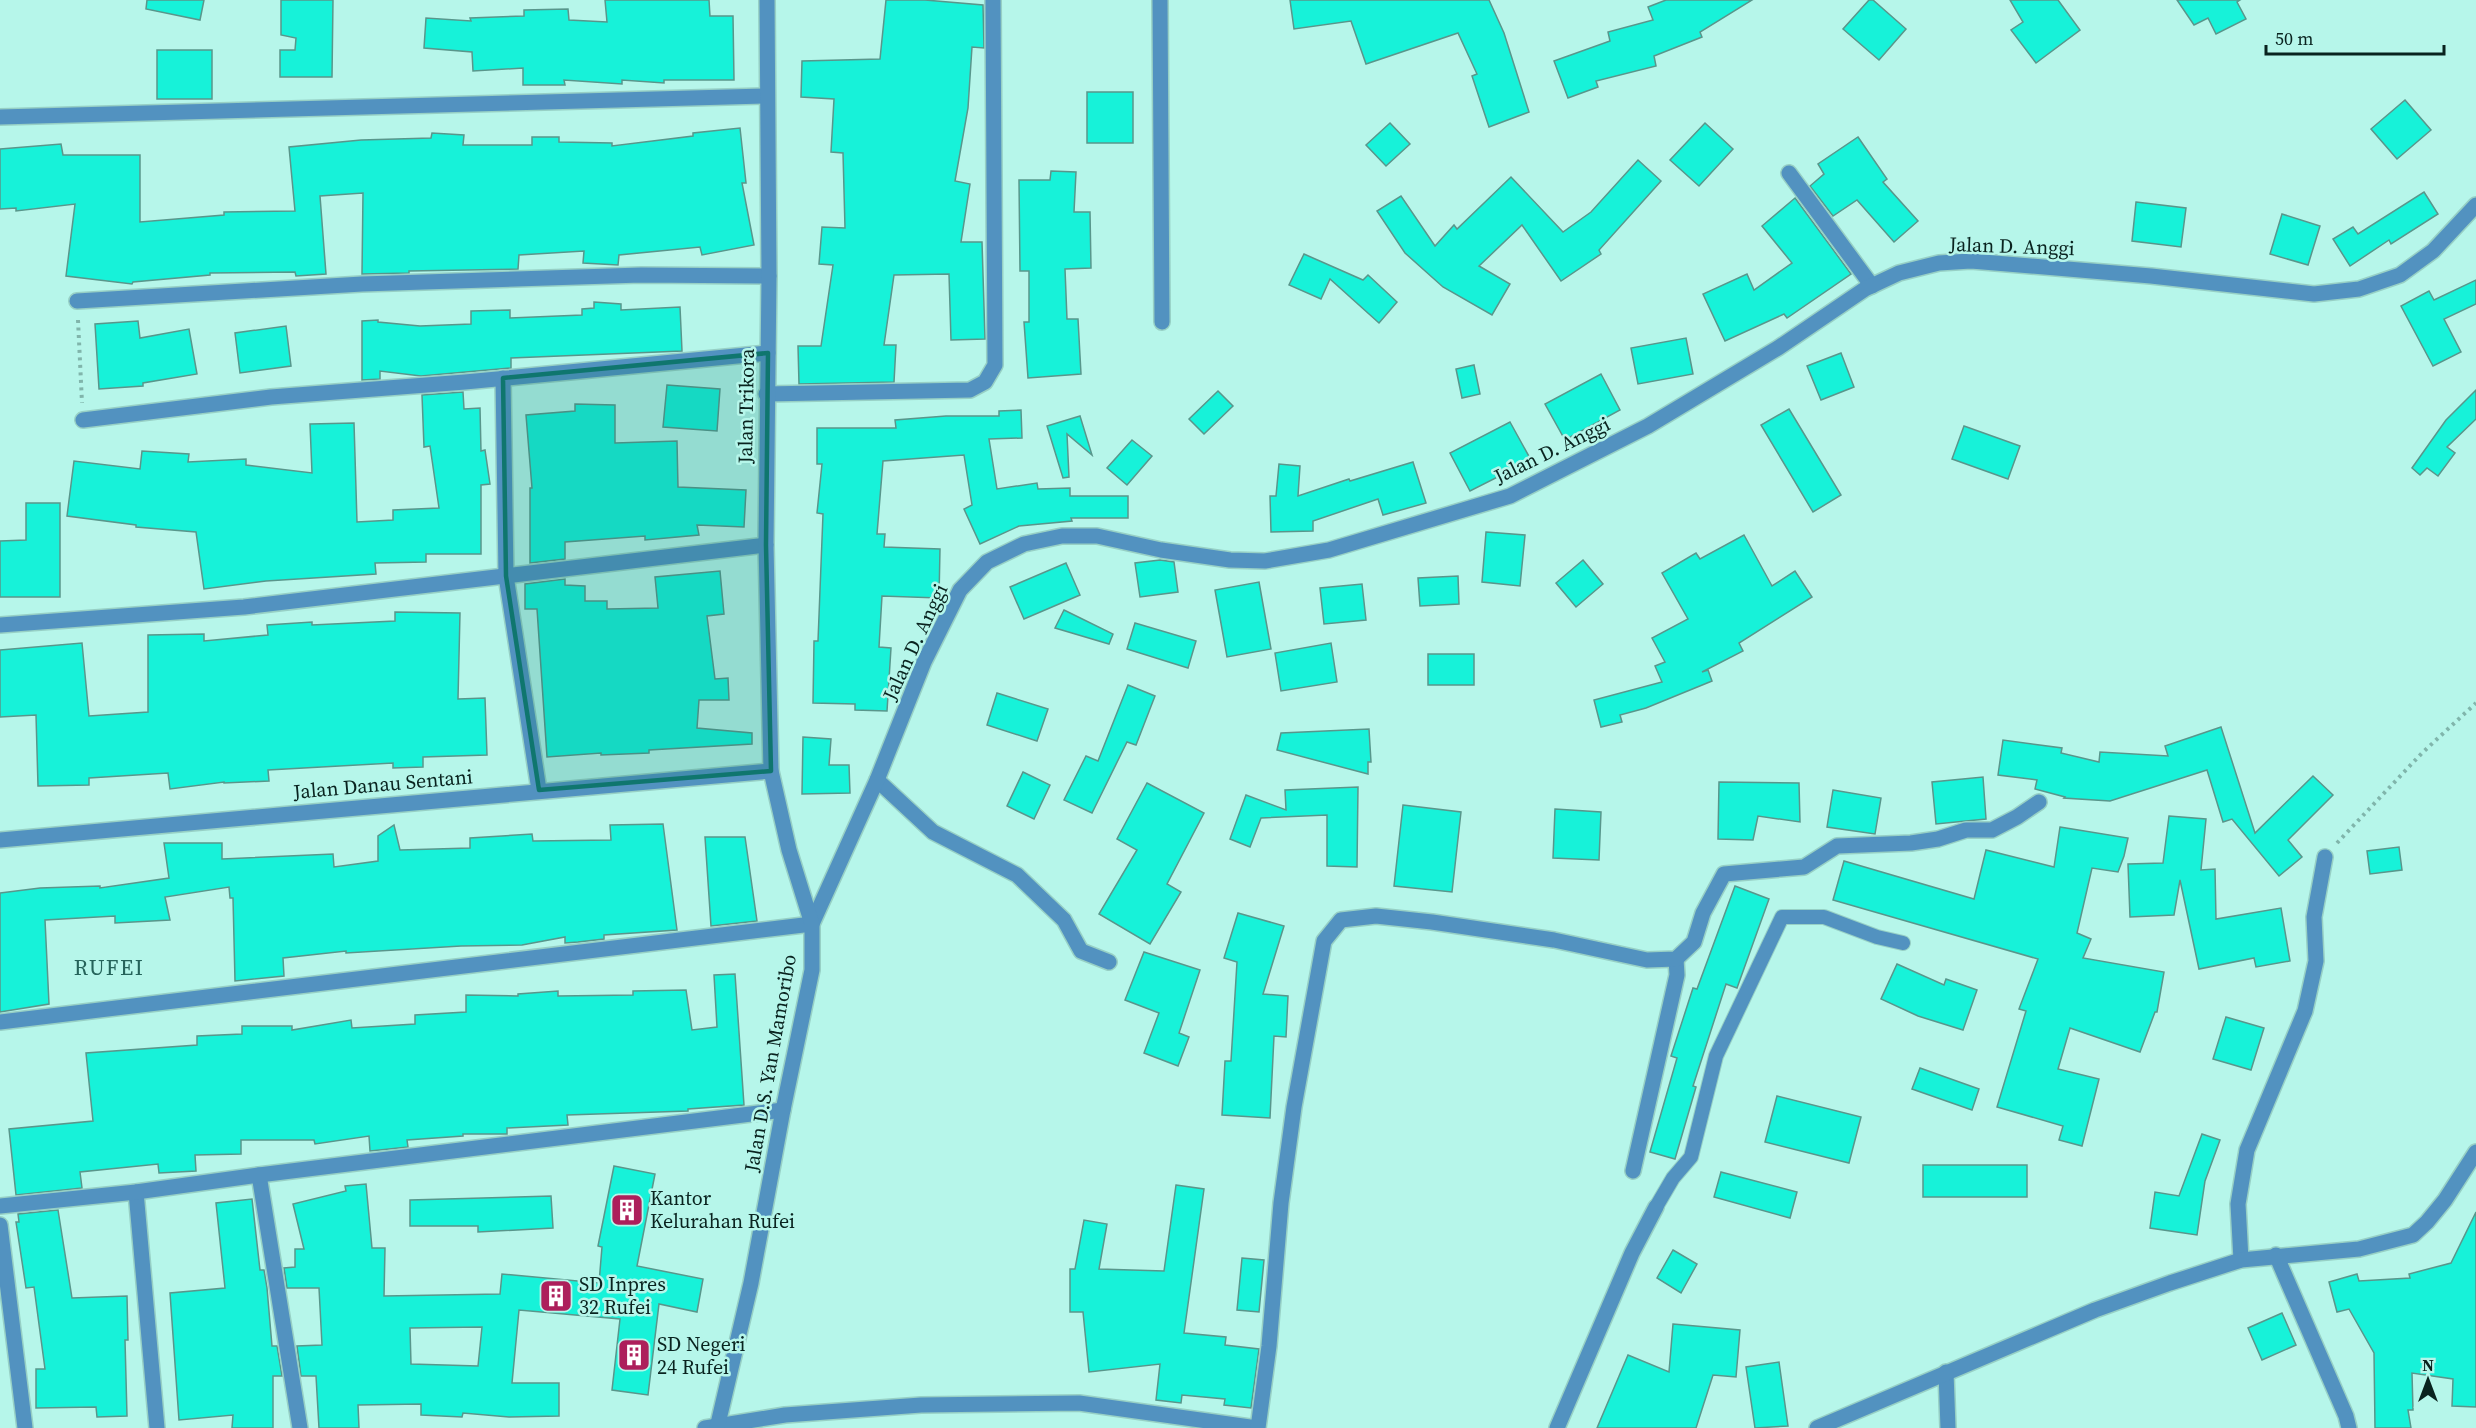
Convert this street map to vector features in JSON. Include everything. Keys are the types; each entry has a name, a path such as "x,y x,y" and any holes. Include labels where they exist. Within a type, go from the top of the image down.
{"street":[{"name":"Jalan Trikora","path":"767,0 769,276 766,545 771,771 780,812"},
{"path":"766,394 970,390 985,382 995,365 993,0"},
{"path":"1160,0 1162,322"},
{"path":"0,117 767,96"},
{"path":"1789,173 1872,286"},
{"name":"Jalan D. Anggi","path":"812,924 877,780 924,662 960,590 987,562 1024,544 1062,536 1097,536 1161,550 1230,560 1265,561 1329,550 1510,496 1648,426 1778,348 1872,286 1899,273 1939,263 1971,261 2151,276 2314,294 2359,289 2400,275 2433,251 2476,205"},
{"path":"77,302 362,284 641,275 769,276"},
{"path":"83,420 271,397 768,353"},
{"path":"503,378 506,576 539,790"},
{"path":"0,625 244,607 766,545"},
{"name":"Jalan Danau Sentani","path":"0,840 771,771"},
{"path":"877,780 933,832 1017,875 1064,920 1081,951 1109,963"},
{"path":"713,1427 785,1415 921,1405 1079,1403 1258,1428 1269,1346 1281,1203 1294,1107 1324,941 1341,920 1376,916 1432,922 1554,940 1647,960 1676,959 1694,942 1703,913 1724,874 1804,867 1837,846 1911,843 1938,839 1966,830 1992,830 2017,818 2039,802"},
{"name":"Jalan D.S. Yan Mamoribo","path":"713,1427 751,1283 812,970 812,924 780,812"},
{"path":"2241,1260 2238,1204 2247,1150 2305,1011 2316,961 2314,917 2325,857"},
{"path":"0,1022 812,924"},
{"path":"1633,1171 1677,975 1676,959"},
{"path":"0,1206 136,1192 259,1174 783,1110"},
{"path":"1817,1428 2095,1310 2241,1260 2359,1249 2413,1235 2445,1200 2476,1152"},
{"path":"259,1174 300,1428"},
{"path":"136,1192 157,1428"},
{"path":"1557,1428 1632,1252 1656,1207"},
{"path":"0,1225 25,1428"},
{"path":"2276,1255 2346,1416 2349,1428"},
{"path":"1946,1372 1948,1428"}],"lane":[{"path":"1656,1207 1673,1178 1691,1157 1716,1056 1782,917 1824,917 1877,937 1902,943"}],"path":[{"path":"77,302 83,420"},
{"path":"2325,857 2421,753 2476,703"}],"highlighted area":[{"path":"768,353 766,545 771,771 539,790 506,576 503,378"}],"building":[{"path":"147,0 204,0 200,20 146,9"},
{"path":"281,0 333,0 332,77 280,77 280,50 295,50 296,38 281,35"},
{"path":"605,0 709,0 710,16 733,16 734,80 664,80 664,83 622,80 622,84 564,80 565,85 523,85 523,68 473,71 472,52 424,48 426,18 471,21 470,18 524,16 524,10 568,9 569,20 607,22"},
{"path":"886,0 925,0 983,5 984,48 972,47 968,108 955,181 970,184 961,242 982,242 985,339 951,340 949,274 894,275 884,345 896,345 894,382 799,384 798,346 821,346 833,265 819,264 822,227 845,228 843,153 831,152 834,99 801,97 802,61 880,59"},
{"path":"1290,0 1489,0 1504,33 1529,112 1489,127 1472,76 1477,74 1458,33 1366,64 1351,21 1294,29"},
{"path":"1666,0 1752,0 1700,32 1702,37 1654,56 1656,66 1596,81 1598,87 1568,98 1554,61 1610,41 1608,32 1653,20 1648,7"},
{"path":"1869,0 1873,0 1906,29 1879,60 1843,29"},
{"path":"2010,0 2058,0 2080,30 2036,63 2011,30 2023,22"},
{"path":"2177,0 2240,0 2237,2 2246,19 2216,34 2208,18 2194,25"},
{"path":"157,50 212,50 212,99 157,99"},
{"path":"1087,92 1133,92 1133,143 1087,143"},
{"path":"2405,100 2431,130 2397,159 2371,129"},
{"path":"1390,123 1410,144 1386,166 1366,145"},
{"path":"1705,123 1733,149 1699,186 1670,160"},
{"path":"740,128 746,183 742,183 754,245 702,255 700,247 619,255 618,265 583,263 584,251 519,255 518,269 362,274 363,193 320,196 326,274 296,276 295,272 210,273 210,275 133,282 132,284 66,276 75,204 16,211 16,208 0,209 0,149 61,144 63,155 140,155 140,222 224,215 224,212 295,211 289,147 361,140 431,138 432,133 464,135 463,145 532,145 532,137 559,137 559,142 612,143 612,146"},
{"path":"1858,137 1887,179 1883,182 1918,221 1894,242 1857,200 1833,216 1810,186 1824,174 1818,164"},
{"path":"1638,160 1661,181 1599,250 1601,254 1561,281 1522,225 1479,266 1510,284 1492,315 1443,287 1405,253 1377,211 1401,196 1435,246 1454,225 1457,229 1511,177 1563,232 1591,212"},
{"path":"1051,171 1076,172 1074,212 1090,212 1091,268 1065,269 1067,319 1078,319 1081,374 1028,378 1024,322 1029,322 1029,271 1020,271 1019,180 1050,180"},
{"path":"2424,192 2438,214 2391,244 2389,240 2350,266 2333,239 2353,227 2358,234"},
{"path":"1795,198 1851,274 1787,318 1784,314 1725,341 1703,294 1747,274 1754,290 1792,263 1762,226"},
{"path":"2136,202 2186,208 2181,247 2132,241"},
{"path":"2282,214 2320,226 2308,265 2270,254"},
{"path":"1304,254 1363,280 1368,275 1397,302 1379,323 1330,279 1321,299 1289,285"},
{"path":"2476,280 2476,304 2444,319 2461,352 2433,366 2401,306 2429,291 2434,300"},
{"path":"594,302 621,304 621,310 680,307 682,351 511,358 511,368 421,376 380,371 380,379 362,380 362,321 378,320 378,322 420,326 471,324 471,311 510,310 510,318 582,315 582,309 594,308"},
{"path":"138,321 140,338 189,329 197,374 143,383 143,386 99,389 95,324"},
{"path":"286,326 291,366 240,373 235,333"},
{"path":"1686,338 1693,374 1638,384 1631,348"},
{"path":"1841,353 1854,387 1821,400 1807,366"},
{"path":"1474,365 1480,394 1462,398 1456,369"},
{"path":"1601,374 1620,410 1565,440 1545,404"},
{"path":"667,385 720,389 717,431 663,427"},
{"path":"2476,390 2476,419 2447,447 2455,453 2438,476 2427,468 2420,475 2412,468 2446,420"},
{"path":"1218,391 1233,406 1204,434 1189,419"},
{"path":"463,392 464,409 480,408 481,451 485,450 490,484 481,485 481,554 426,554 426,562 375,563 376,574 266,581 204,589 196,532 136,527 136,525 67,516 74,461 140,469 142,451 189,454 188,462 246,459 246,465 312,473 310,424 354,423 357,522 393,520 393,510 439,508 430,446 424,447 422,395"},
{"path":"575,404 615,405 615,443 677,441 678,487 746,490 744,527 697,525 699,535 645,540 645,536 565,542 565,559 530,563 530,488 532,488 526,415 575,411"},
{"path":"1789,409 1841,495 1813,512 1761,425"},
{"path":"1021,410 1022,438 989,439 997,489 1037,483 1038,489 1070,488 1070,496 1128,496 1128,518 1071,518 1072,521 1019,526 980,544 964,509 972,505 964,455 883,461 877,534 885,534 884,547 940,549 939,598 882,596 879,647 891,648 887,711 855,710 855,704 813,703 814,641 818,641 823,514 817,513 822,464 817,464 817,428 896,428 895,420 946,416 999,416 999,411"},
{"path":"1080,416 1092,455 1067,434 1069,477 1063,478 1047,426"},
{"path":"1510,422 1531,460 1470,491 1450,453"},
{"path":"1964,426 2020,446 2008,479 1952,459"},
{"path":"1132,440 1152,456 1127,485 1107,468"},
{"path":"1413,462 1426,503 1383,515 1378,499 1313,521 1313,531 1271,532 1270,496 1276,496 1279,464 1300,466 1298,496 1349,479 1350,481"},
{"path":"26,503 60,503 60,597 0,597 0,541 26,540"},
{"path":"1486,532 1525,535 1520,586 1482,582"},
{"path":"1744,535 1772,586 1795,571 1812,597 1739,643 1743,651 1702,672 1708,670 1712,681 1646,708 1620,715 1622,722 1601,727 1594,700 1662,682 1655,666 1665,662 1652,638 1688,619 1662,573 1696,553 1700,559"},
{"path":"1160,560 1174,562 1178,592 1140,597 1135,563"},
{"path":"1583,560 1603,584 1576,607 1556,583"},
{"path":"1066,563 1080,595 1024,619 1010,587"},
{"path":"720,571 724,614 707,616 715,679 728,678 729,700 699,700 697,728 752,733 752,744 649,750 649,753 601,755 601,753 547,757 537,609 525,609 525,584 565,579 565,585 585,586 585,601 607,601 607,609 658,608 655,577"},
{"path":"1458,576 1459,604 1420,606 1418,578"},
{"path":"1259,582 1271,649 1227,657 1215,590"},
{"path":"1362,584 1366,620 1324,624 1320,588"},
{"path":"1064,610 1113,634 1109,644 1055,628"},
{"path":"395,612 460,613 458,699 485,698 487,755 423,757 423,767 393,768 393,763 268,770 269,781 224,782 170,789 168,773 89,778 89,785 38,786 36,715 0,717 0,650 82,643 89,716 148,712 148,635 204,634 204,641 268,635 267,625 395,621"},
{"path":"1135,623 1196,641 1188,668 1127,649"},
{"path":"1331,643 1337,682 1281,691 1275,653"},
{"path":"1428,654 1474,654 1474,685 1428,685"},
{"path":"1128,685 1155,696 1136,745 1127,742 1092,813 1064,800 1086,756 1098,761"},
{"path":"997,693 1048,709 1037,741 987,725"},
{"path":"2221,727 2255,833 2313,776 2333,795 2288,840 2302,857 2279,876 2232,819 2223,822 2207,770 2110,801 2064,798 2035,789 2037,780 1998,775 2003,740 2062,748 2061,753 2099,762 2100,752 2168,756 2165,746"},
{"path":"1369,729 1371,762 1368,762 1368,774 1277,750 1281,733"},
{"path":"803,737 831,739 829,765 849,765 850,793 802,794"},
{"path":"1023,772 1050,785 1034,819 1007,806"},
{"path":"1983,777 1986,819 1936,824 1932,782"},
{"path":"1719,782 1799,783 1800,822 1758,816 1753,840 1718,839"},
{"path":"1147,783 1204,813 1167,884 1181,892 1150,944 1099,914 1137,850 1117,839"},
{"path":"1358,787 1357,867 1327,866 1327,815 1261,818 1250,847 1230,839 1246,795 1286,810 1285,790"},
{"path":"1833,790 1881,798 1875,834 1827,827"},
{"path":"1403,805 1461,812 1452,892 1394,886"},
{"path":"1555,809 1601,812 1599,860 1553,858"},
{"path":"2169,816 2206,819 2201,870 2215,869 2216,919 2281,908 2290,961 2256,967 2254,958 2199,969 2180,880 2174,915 2130,917 2128,864 2163,863"},
{"path":"663,824 677,930 604,935 604,939 565,943 565,937 522,945 346,953 346,951 283,958 284,976 235,981 233,898 230,898 229,887 165,897 170,920 115,923 115,916 45,920 49,1004 0,1012 0,893 40,888 100,886 100,888 169,878 164,843 222,843 222,859 333,854 334,867 378,861 378,836 394,825 400,850 470,848 470,838 532,834 533,841 611,840 610,825"},
{"path":"2060,827 2128,838 2118,872 2092,868 2077,933 2091,939 2083,958 2164,972 2157,1012 2155,1012 2140,1052 2070,1028 2058,1069 2099,1079 2082,1146 2059,1140 2063,1126 1997,1107 2026,1011 2019,1009 2038,959 1833,900 1844,861 1974,899 1986,850 2054,867"},
{"path":"705,837 745,837 757,921 711,926"},
{"path":"2399,847 2402,870 2370,874 2367,851"},
{"path":"1735,886 1769,899 1737,988 1726,984 1693,1086 1696,1087 1675,1159 1650,1152 1677,1058 1671,1056 1693,988 1697,989"},
{"path":"1238,913 1284,926 1263,994 1288,996 1286,1037 1274,1036 1270,1118 1222,1115 1225,1061 1231,1061 1237,962 1224,958"},
{"path":"1144,952 1200,970 1179,1033 1189,1037 1178,1066 1144,1053 1159,1013 1125,1000"},
{"path":"1897,964 1944,985 1946,979 1977,990 1963,1030 1918,1016 1881,999"},
{"path":"735,974 744,1105 688,1109 688,1111 567,1115 568,1125 507,1128 507,1134 463,1134 463,1136 407,1140 408,1147 370,1151 369,1136 315,1144 314,1140 241,1140 241,1154 195,1155 196,1171 159,1173 158,1164 80,1172 82,1188 16,1195 9,1129 93,1121 86,1053 197,1045 197,1036 242,1034 242,1026 292,1026 292,1030 351,1020 352,1028 415,1024 415,1015 466,1012 466,995 518,996 518,994 558,991 558,996 633,995 633,991 686,990 692,1030 717,1027 714,975"},
{"path":"2226,1017 2264,1028 2251,1070 2213,1059"},
{"path":"1920,1068 1979,1089 1972,1110 1912,1089"},
{"path":"1777,1096 1861,1117 1849,1163 1765,1142"},
{"path":"2202,1134 2220,1140 2205,1181 2197,1235 2150,1228 2155,1192 2179,1196"},
{"path":"1923,1165 2027,1165 2027,1197 1923,1197"},
{"path":"614,1166 655,1174 637,1266 703,1279 697,1312 659,1304 648,1395 612,1390 620,1319 519,1310 512,1383 559,1383 559,1416 509,1417 463,1413 462,1417 421,1415 421,1404 358,1405 359,1428 319,1428 316,1376 301,1376 297,1346 322,1345 319,1288 287,1288 284,1268 295,1267 295,1249 304,1249 293,1204 346,1191 345,1186 366,1184 372,1248 385,1248 384,1296 500,1294 502,1274 599,1283 602,1247 598,1246","holes":["482,1327 478,1366 411,1364 410,1328"]},
{"path":"1721,1172 1797,1192 1790,1218 1714,1197"},
{"path":"1176,1185 1204,1189 1184,1333 1226,1337 1225,1345 1259,1349 1251,1408 1224,1405 1225,1399 1182,1395 1181,1403 1156,1400 1160,1364 1089,1372 1083,1312 1070,1312 1070,1269 1075,1269 1084,1220 1107,1224 1099,1269 1164,1271"},
{"path":"551,1196 553,1228 478,1232 478,1226 410,1226 410,1200"},
{"path":"252,1199 260,1270 264,1270 267,1288 272,1346 277,1346 282,1376 273,1376 273,1428 232,1428 233,1415 179,1420 170,1293 225,1288 216,1203"},
{"path":"58,1210 72,1298 127,1296 128,1340 125,1340 127,1416 97,1417 96,1407 36,1408 36,1369 45,1369 34,1287 26,1288 16,1222 19,1222 18,1214"},
{"path":"2476,1212 2476,1407 2452,1406 2453,1379 2412,1373 2413,1410 2408,1410 2411,1428 2375,1428 2374,1353 2349,1309 2337,1312 2329,1282 2357,1274 2359,1281 2410,1278 2409,1274 2451,1263"},
{"path":"1673,1250 1697,1264 1681,1293 1657,1278"},
{"path":"1242,1258 1264,1260 1259,1312 1237,1310"},
{"path":"2282,1313 2296,1345 2262,1360 2248,1328"},
{"path":"1673,1324 1740,1330 1736,1377 1713,1375 1696,1428 1597,1428 1628,1355 1669,1372"},
{"path":"1779,1362 1788,1426 1755,1428 1746,1367"}],"place":[{"name":"Kantor Kelurahan Rufei","path":"627,1210"},
{"name":"SD Inpres 32 Rufei","path":"556,1296"},
{"name":"SD Negeri 24 Rufei","path":"634,1355"}],"district":[{"name":"RUFEI","path":"109,967"}]}
